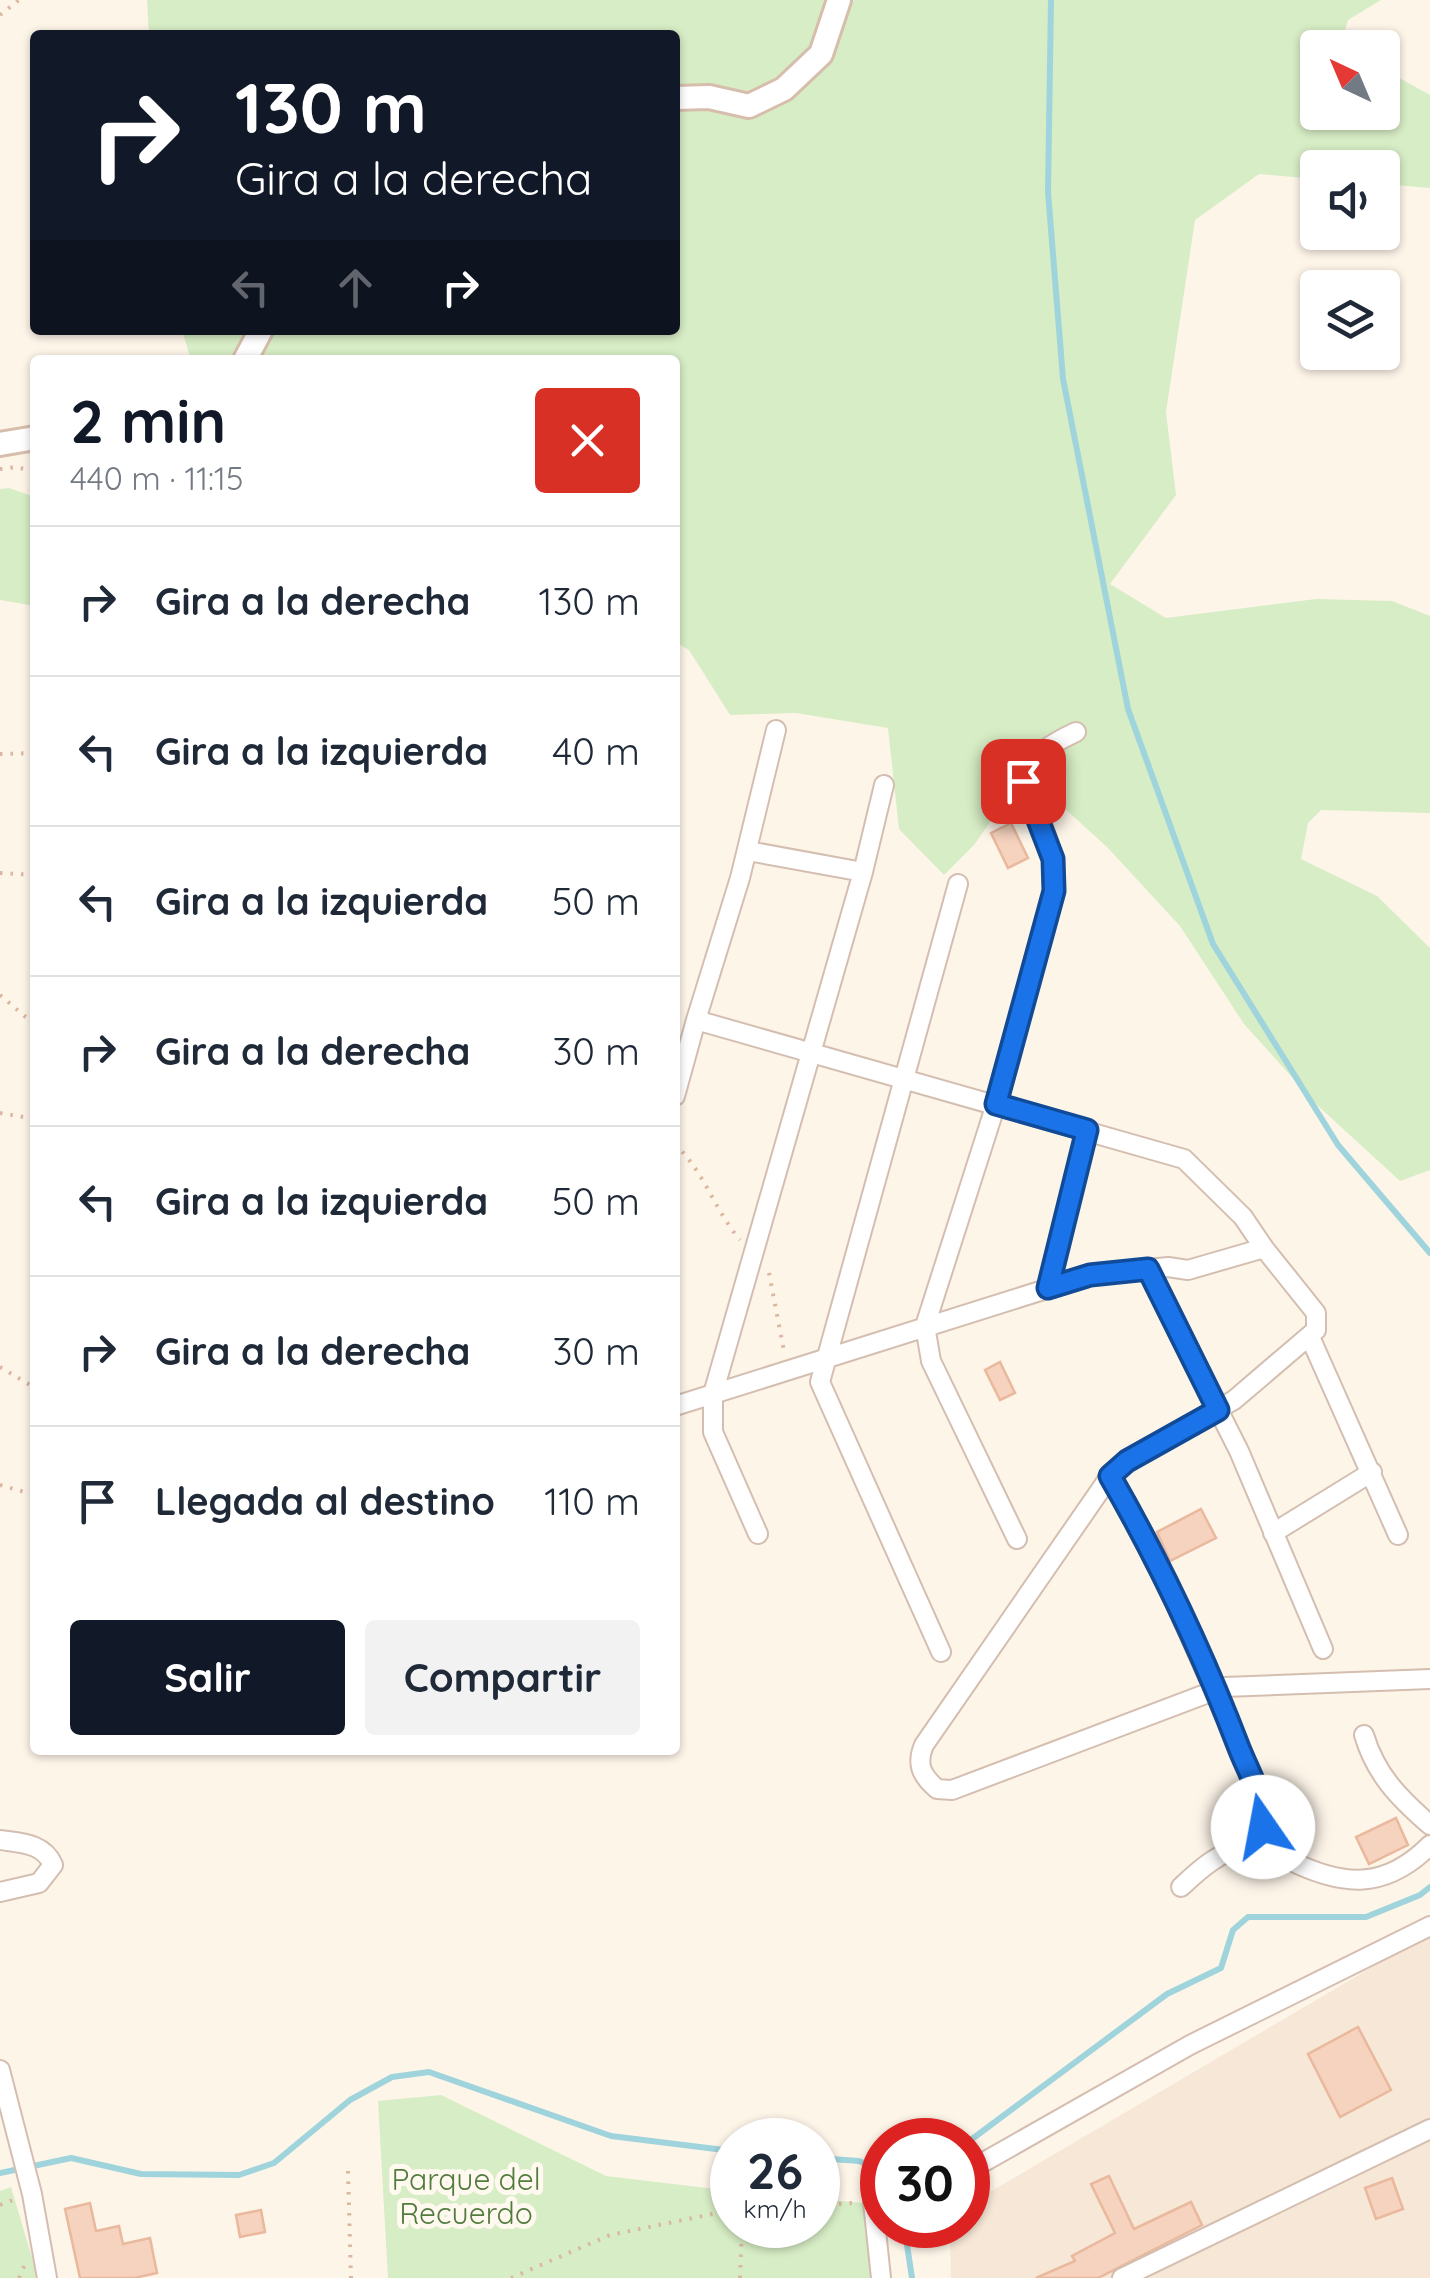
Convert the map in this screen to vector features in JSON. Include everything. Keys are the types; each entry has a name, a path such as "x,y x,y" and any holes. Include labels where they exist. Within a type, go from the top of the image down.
{"street":[{"path":"680,98 709,96 748,106 784,89 822,54 839,0"},
{"path":"0,444 30,439"},
{"path":"680,1078 748,850 776,730"},
{"path":"1017,1539 931,1361 925,1326 996,1104 1054,891 1053,859 1023,781 1029,762 1037,754 1076,732"},
{"path":"758,1534 714,1432 712,1394 864,872 884,786"},
{"path":"748,850 864,872"},
{"path":"940,1652 820,1382 958,884"},
{"path":"696,1020 1184,1159 1243,1217 1316,1314 1316,1330 1310,1337 1218,1410 1127,1461 1110,1476 924,1744 919,1757 921,1772 936,1788 952,1790 1216,1690 1430,1679"},
{"path":"1048,1288 1087,1130"},
{"path":"680,1404 1090,1275 1148,1269 1188,1270 1264,1248"},
{"path":"1148,1269 1218,1410 1322,1649"},
{"path":"1310,1337 1398,1535"},
{"path":"1273,1533 1372,1472"},
{"path":"1110,1476 1148,1542 1264,1802 1260,1847"},
{"path":"1364,1735 1370,1756 1391,1792 1430,1825"},
{"path":"0,1840 29,1844 49,1856 53,1865 39,1883 0,1892"},
{"path":"1182,1887 1203,1866 1249,1845 1324,1877 1355,1880 1393,1873 1430,1844"},
{"path":"990,2159 1190,2044 1430,1926"},
{"path":"0,2070 48,2278"},
{"path":"1122,2278 1430,2129"},
{"path":"880,2248 881,2278"}],"path":[{"path":"0,15 19,0"},
{"path":"0,469 30,471"},
{"path":"0,754 30,753"},
{"path":"0,873 30,876"},
{"path":"0,995 30,1021"},
{"path":"0,1113 30,1118"},
{"path":"0,1367 30,1385"},
{"path":"0,1486 30,1494"},
{"path":"348,2171 352,2278"},
{"path":"511,2278 610,2235 710,2215"},
{"path":"740,2278 741,2248"}],"shaded area":[{"path":"1430,1933 1430,2278 951,2278 950,2248 990,2248 990,2192"}],"green space":[{"path":"147,0 1381,0 1348,20 1345,30 1300,30 1300,130 1400,130 1400,78 1430,95 1430,188 1400,185 1400,150 1300,150 1300,178 1259,174 1195,220 1166,412 1176,495 1110,584 1166,618 1316,599 1392,601 1430,616 1430,813 1321,810 1308,823 1301,859 1377,896 1430,948 1430,1170 1400,1181 1317,1105 1244,1024 1180,926 1107,847 1053,798 1007,798 974,845 944,875 899,829 888,728 796,713 730,715 689,650 680,645 680,355 190,355 184,335 680,335 680,30 149,30"},
{"path":"0,489 30,495 30,605 0,600"},
{"name":"Parque del Recuerdo","path":"441,2095 606,2176 710,2188 710,2248 840,2248 840,2201 860,2203 860,2248 869,2248 873,2278 388,2278 378,2101"},
{"path":"11,2187 38,2278 0,2278 0,2191"}],"building":[{"path":"1011,823 1028,858 1008,868 991,833"},
{"path":"1000,1362 1015,1393 1000,1400 985,1370"},
{"path":"1201,1509 1216,1538 1170,1561 1157,1532"},
{"path":"1396,1818 1408,1845 1369,1864 1356,1837"},
{"path":"1358,2027 1391,2090 1340,2117 1308,2054"},
{"path":"1109,2176 1134,2229 1191,2202 1202,2225 1098,2278 1036,2278 1075,2261 1072,2256 1115,2233 1091,2184"},
{"path":"1392,2178 1403,2209 1376,2219 1365,2188"},
{"path":"90,2203 96,2231 119,2226 123,2244 150,2238 157,2273 134,2278 80,2278 65,2209"},
{"path":"261,2210 265,2232 240,2237 236,2215"}],"waterway":[{"path":"1051,0 1048,192 1063,379 1128,709 1213,944 1338,1145 1430,1253"},
{"path":"990,2126 1167,1994 1221,1968 1233,1930 1248,1917 1366,1917 1430,1887"},
{"path":"0,2173 71,2158 141,2174 239,2175 274,2163 350,2100 392,2077 429,2072 611,2136 710,2148"},
{"path":"840,2160 860,2161"},
{"path":"907,2248 912,2278"}],"route":[{"path":"1023,781 1053,859 1054,891 996,1104 1087,1130 1048,1288 1090,1275 1148,1269 1218,1410 1127,1461 1110,1476 1148,1542 1216,1690 1264,1802 1263,1827"}]}
